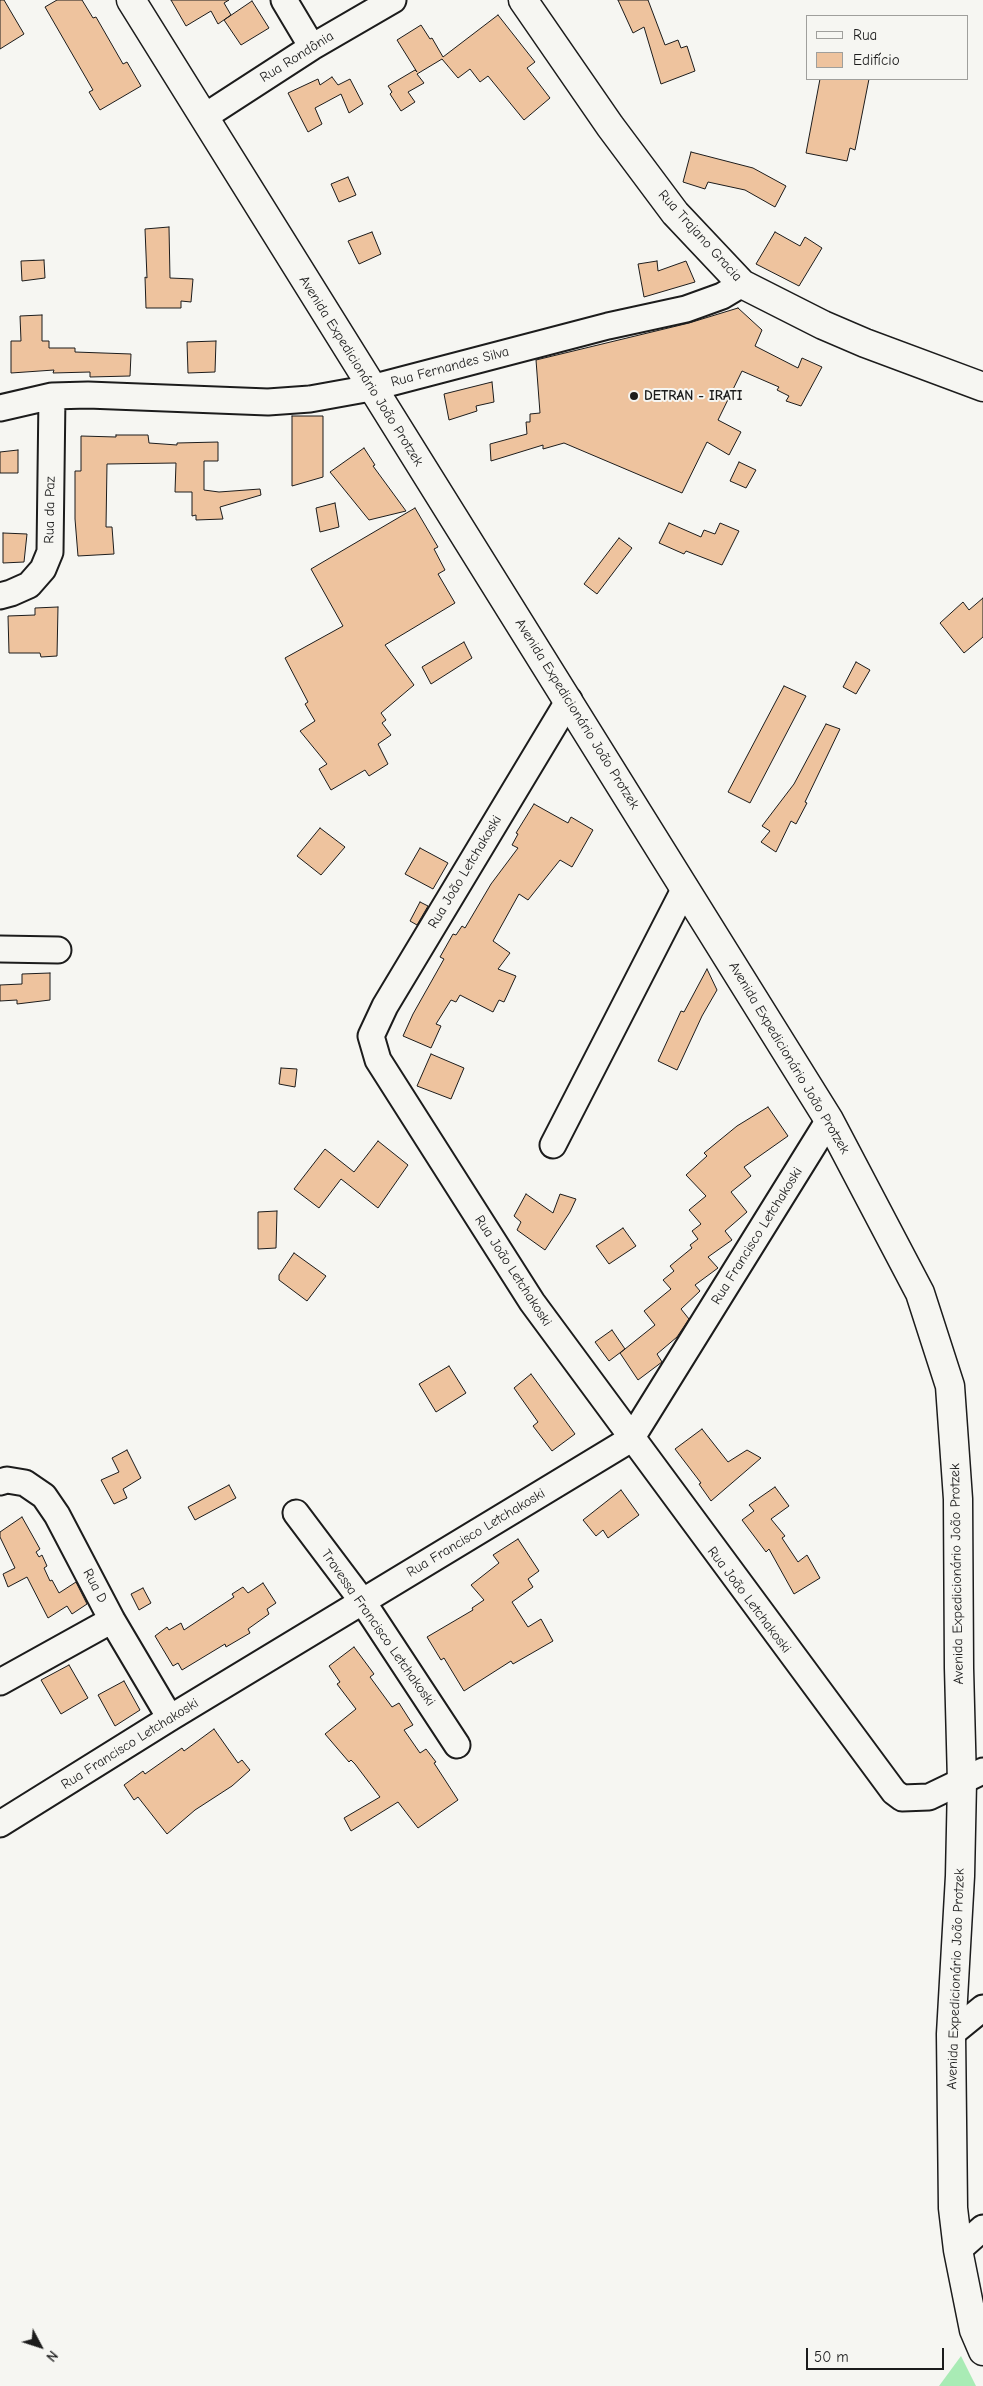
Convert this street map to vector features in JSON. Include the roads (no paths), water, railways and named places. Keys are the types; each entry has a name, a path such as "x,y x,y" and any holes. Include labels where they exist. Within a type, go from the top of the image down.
{"main road":[{"name":"Avenida Expedicionário João Protzek","path":"132,0 829,1120 920,1293 950,1386 958,1499 959,1668 973,1777 960,1876 951,2034 953,2208 958,2250 974,2330 983,2351"},
{"name":"Rua Trajano Gracia","path":"523,0 610,126 675,213 742,284 823,325 865,343 983,387"}],"street":[{"path":"284,0 312,47"},
{"name":"Rua Rondônia","path":"204,117 312,47 393,0"},
{"name":"Rua Fernandes Silva","path":"0,408 52,396 88,395 268,402 310,399 372,388 608,326 686,309 722,296 742,284"},
{"name":"Rua da Paz","path":"0,596 29,585 43,569 50,552 52,396"},
{"name":"Rua João Letchakoski","path":"569,700 385,1006 371,1036 378,1060 532,1302 631,1439 894,1792 902,1798 929,1797 973,1777"},
{"path":"552,1145 685,888"},
{"path":"0,949 58,950"},
{"name":"Rua Francisco Letchakoski","path":"0,1824 170,1718 631,1439 829,1120"},
{"name":"Rua D","path":"0,1482 7,1480 25,1484 44,1496 57,1515 112,1620 170,1718"},
{"name":"Travessa Francisco Letchakoski","path":"296,1513 363,1602 457,1745"},
{"path":"0,1682 112,1620"},
{"path":"951,2034 983,2008"},
{"path":"958,2250 983,2228"}],"place":[{"name":"DETRAN - IRATI","path":"634,396"}]}
